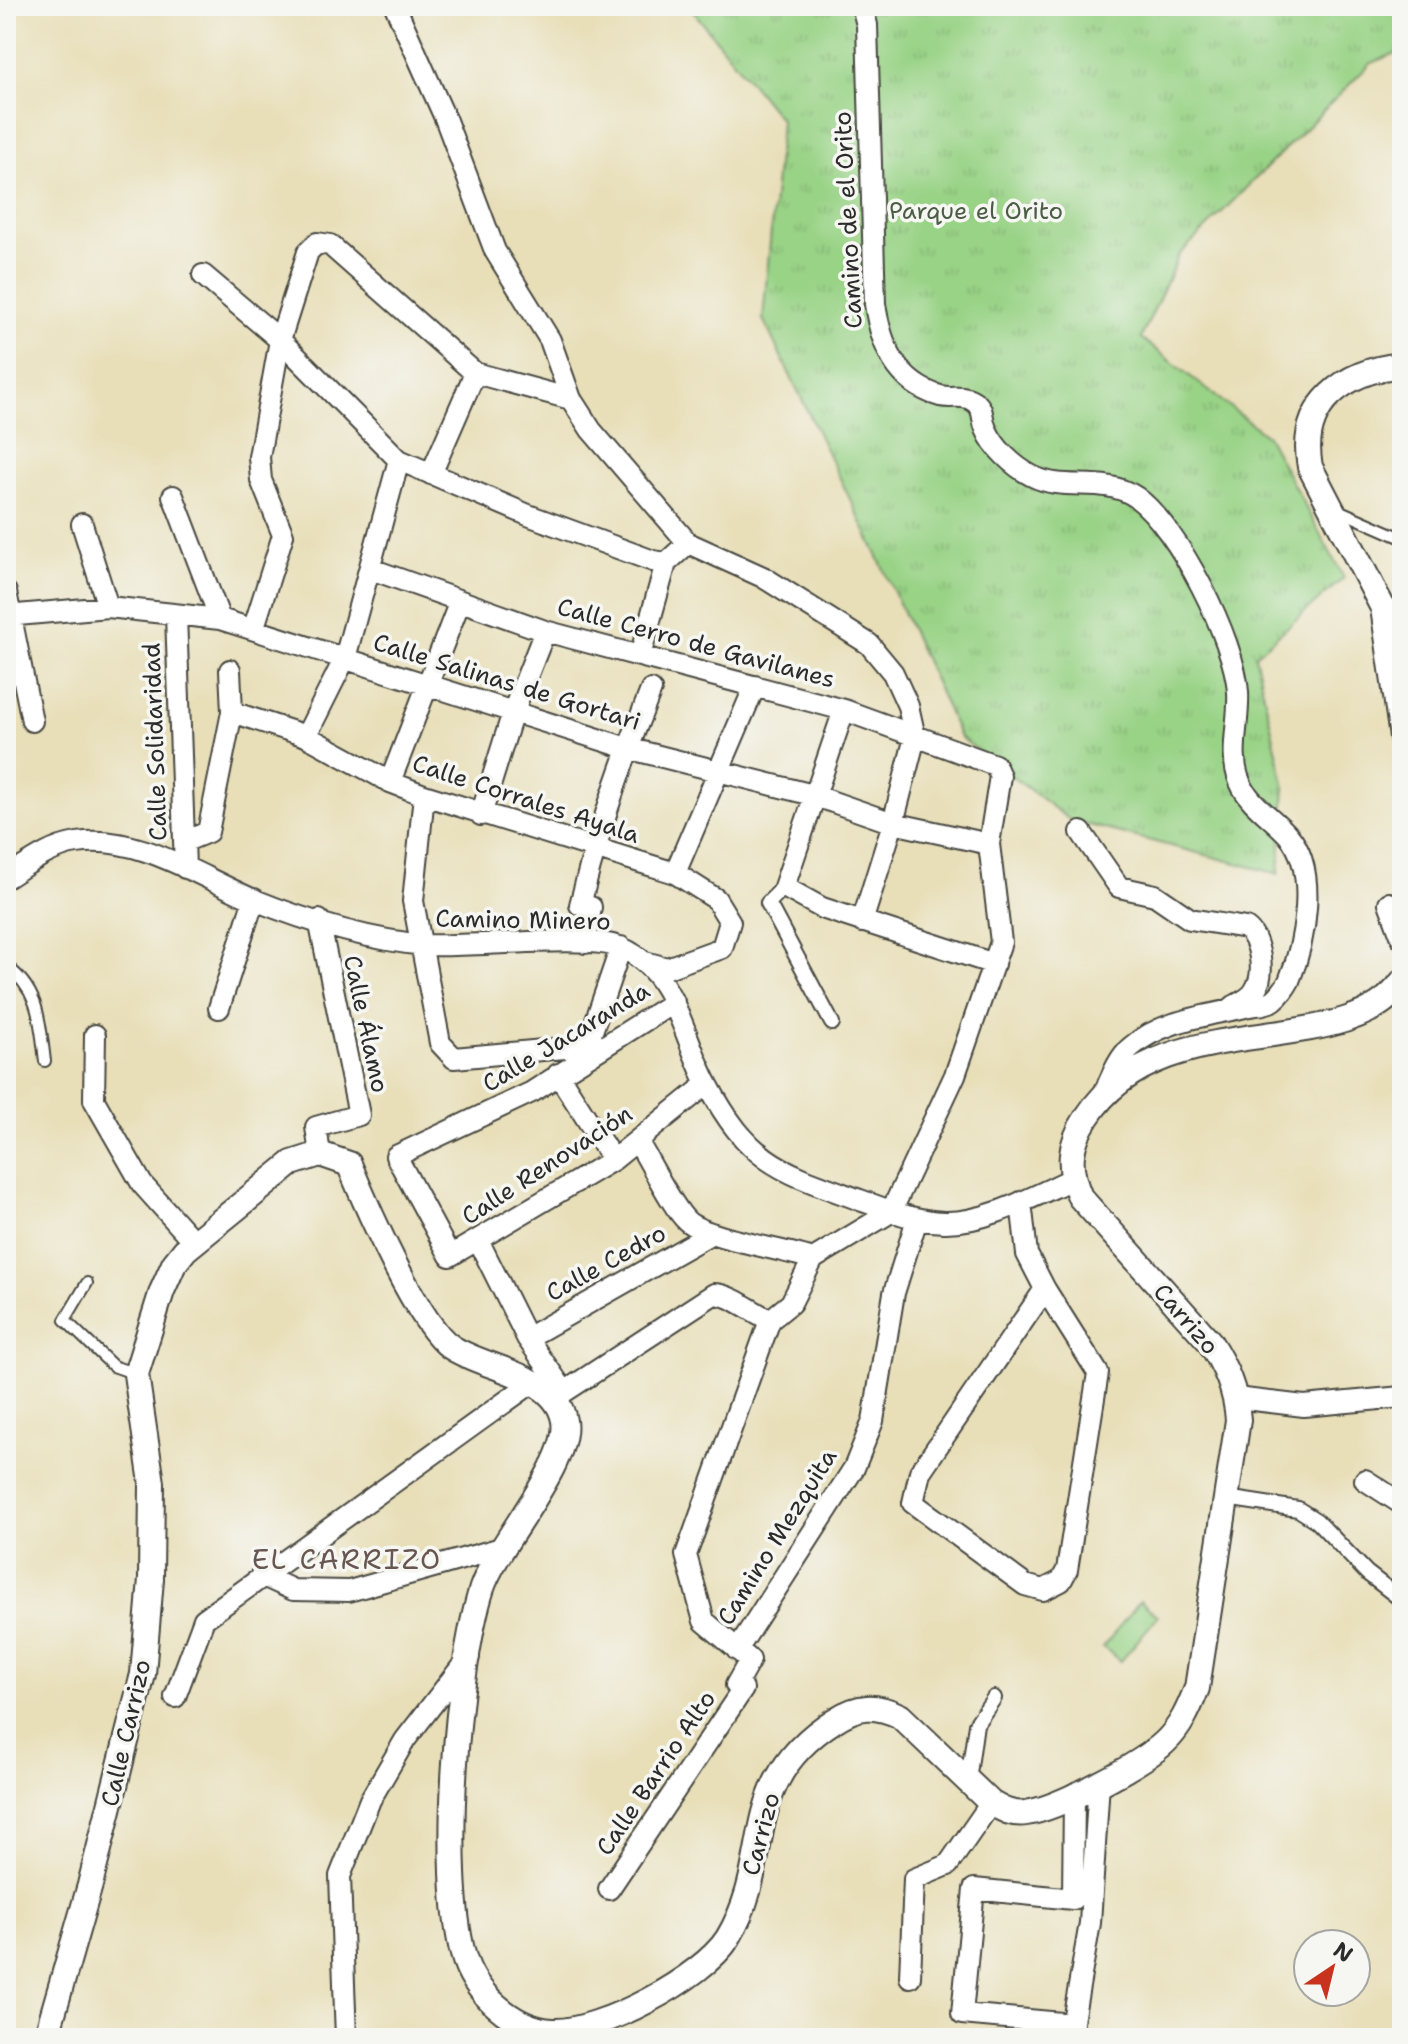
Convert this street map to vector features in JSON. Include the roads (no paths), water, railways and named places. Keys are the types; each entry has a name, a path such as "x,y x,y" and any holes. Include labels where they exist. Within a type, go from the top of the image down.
{"street":[{"path":"395,6 445,118 495,251 550,340 571,399 591,430 688,543 763,577 869,644 893,673 908,706 915,737 893,823 862,922"},
{"name":"Camino de el Orito","path":"862,6 867,25 875,304 879,335 890,358 904,376 922,389 944,397 961,395 973,401 983,411 985,428 998,449 1031,475 1067,485 1110,484 1135,497 1159,517 1219,623 1238,692 1235,771 1244,793 1291,838 1302,861 1306,886 1302,933 1288,984 1272,1001 1163,1028 1130,1048 1103,1097"},
{"path":"254,627 283,535 261,480 259,457 280,340 308,252 317,243 330,245 475,373 571,399"},
{"path":"203,275 280,340 399,460 528,515 666,563"},
{"path":"1402,365 1350,379 1333,391 1308,425 1310,467 1383,608 1402,737"},
{"path":"431,474 475,373"},
{"path":"306,736 345,658 371,569 379,524 399,460"},
{"path":"173,496 220,619"},
{"path":"82,524 108,607"},
{"path":"640,656 666,563 688,543"},
{"name":"Calle Cerro de Gavilanes","path":"371,569 545,631 844,710 995,765 1000,776 989,844"},
{"path":"6,592 32,721"},
{"path":"390,782 460,601"},
{"name":"Calle Salinas de Gortari","path":"9,614 108,607 220,619 254,627 627,748 813,795 893,823 989,844"},
{"name":"Calle Solidaridad","path":"176,615 185,868"},
{"path":"481,815 513,712 545,631"},
{"path":"186,841 208,832 232,712 230,670"},
{"path":"675,873 755,686"},
{"path":"585,943 591,907 580,905 594,850 627,748 651,690"},
{"path":"832,1023 768,903 784,887 844,710"},
{"name":"Calle Corrales Ayala","path":"232,712 306,736 390,782 424,795 675,873 716,899 726,914"},
{"path":"424,795 413,901 424,945"},
{"path":"1081,832 1119,887 1155,895 1190,919 1246,928 1253,933 1257,940 1259,980 1247,998 1223,1013"},
{"name":"Camino Minero","path":"6,878 54,849 77,843 122,844 254,899 383,939 424,945 585,943 621,947 645,962 660,978 674,1002 707,1084 744,1140 782,1171 891,1212 944,1222 964,1220 1021,1202 1072,1179"},
{"path":"737,1650 704,1621 686,1555 770,1320 791,1303 813,1259 891,1212 955,1075 1001,942 989,844"},
{"path":"784,887 822,908 994,964"},
{"path":"219,1008 254,899"},
{"path":"1389,903 1402,938"},
{"name":"Calle Jacaranda","path":"645,962 667,968 722,948 729,933 726,914"},
{"name":"Calle Álamo","path":"319,920 359,1115 316,1127 320,1154"},
{"name":"Calle Jacaranda","path":"424,945 440,1043 454,1058 587,1046 621,947"},
{"path":"1072,1179 1070,1158 1076,1135 1103,1097 1140,1065 1160,1056 1345,1019 1385,999 1402,982"},
{"name":"Calle Jacaranda","path":"450,1256 396,1156 502,1108 674,1002"},
{"path":"95,1035 94,1100 142,1184 194,1242"},
{"path":"558,1074 613,1160"},
{"name":"Calle Renovación","path":"450,1256 479,1242 613,1160 707,1084"},
{"path":"637,1141 687,1221 710,1234 780,1247 813,1259"},
{"path":"320,1154 349,1164 434,1334 469,1357 560,1395"},
{"name":"Calle Carrizo","path":"46,2038 90,1885 143,1674 151,1579 152,1483 145,1417 136,1374 167,1277 194,1242 292,1163 320,1154"},
{"name":"Carrizo","path":"560,1395 565,1423 564,1443 501,1548 476,1607 454,1797 456,1892 463,1954 470,1970 499,2009 530,2027 563,2032 657,1997 694,1976 727,1939 739,1914 762,1815 784,1764 821,1729 849,1711 867,1706 884,1708 900,1716 991,1803 1008,1813 1023,1814 1040,1810 1099,1782 1158,1748 1179,1726 1197,1688 1238,1420 1236,1398 1222,1360 1209,1341 1093,1213 1072,1179"},
{"path":"1021,1202 1027,1254 1045,1289 1098,1373 1067,1570 1061,1581 1043,1590 1025,1585 913,1503 920,1472 1045,1289"},
{"name":"Camino Mezquita","path":"737,1650 854,1468 873,1421 894,1293 917,1219"},
{"name":"Calle Cedro","path":"527,1338 710,1234"},
{"path":"479,1242 527,1338 560,1395"},
{"path":"560,1395 714,1294 727,1295 744,1308 770,1320"},
{"path":"175,1697 204,1619 533,1382"},
{"path":"1236,1398 1304,1406 1402,1397"},
{"path":"1365,1480 1402,1504"},
{"path":"1226,1498 1298,1509 1317,1521 1367,1573 1402,1600"},
{"path":"261,1575 293,1590 349,1591 501,1548"},
{"name":"Calle Barrio Alto","path":"609,1889 743,1689 736,1685 750,1660 737,1650"},
{"path":"346,2038 340,1876 370,1800 405,1740 469,1657"},
{"path":"968,1781 976,1724 994,1698"},
{"path":"1074,1794 1073,1899 974,1889 962,2014 1072,2031 1090,1923 1099,1782"},
{"path":"910,1977 914,1879 948,1865 991,1803"}],"lane":[{"path":"1332,508 1402,538"},
{"path":"6,966 22,978 37,1003 45,1061"},
{"path":"87,1283 65,1320 113,1366 136,1374"}],"district":[{"name":"EL CARRIZO","path":"347,1559"}],"park label":[{"name":"Parque el Orito","path":"976,211"}]}
